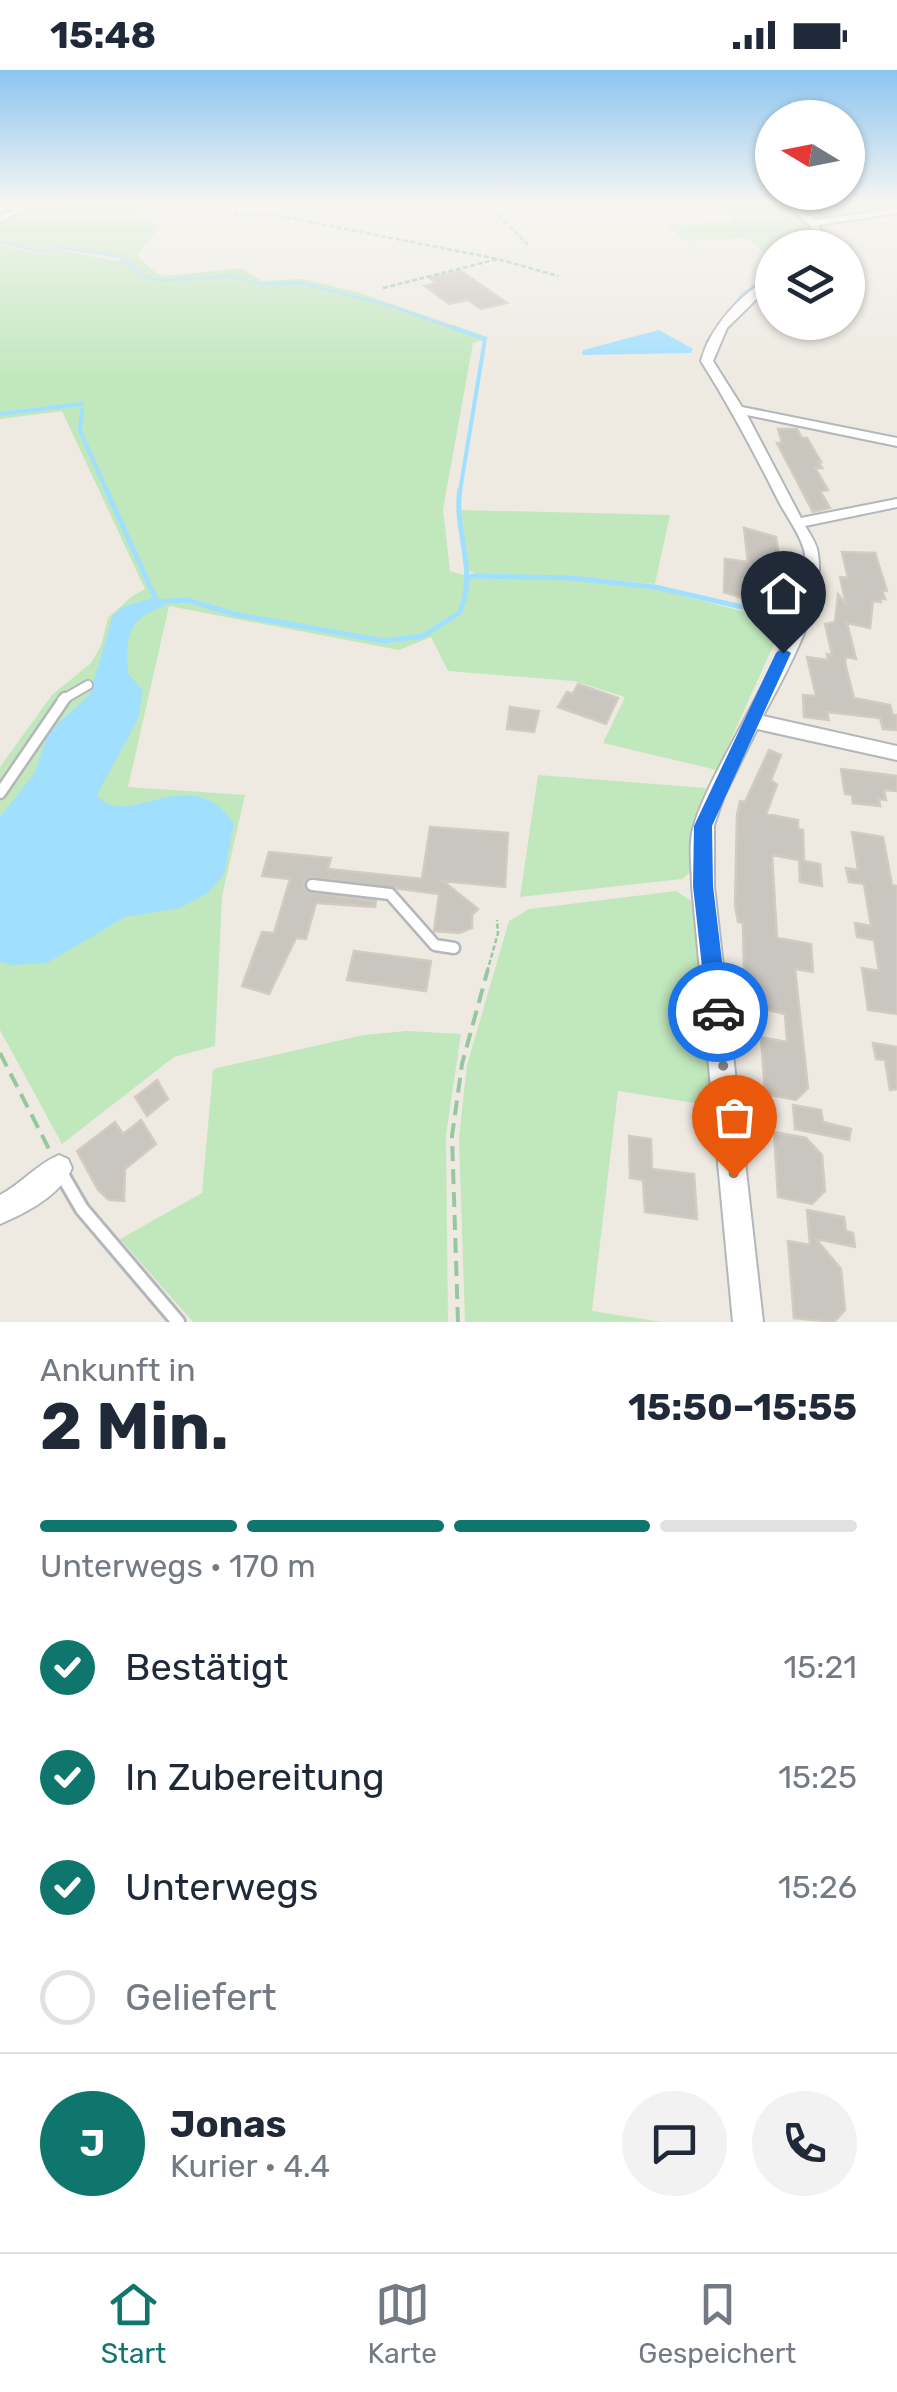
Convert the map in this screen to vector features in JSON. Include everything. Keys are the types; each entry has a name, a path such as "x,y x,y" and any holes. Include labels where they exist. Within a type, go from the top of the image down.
{"street":[{"path":"748,1322 703,886 703,826 798,620 816,569 797,523 738,410 708,367 707,356 755,295"},
{"path":"738,410 897,442"},
{"path":"797,523 897,503"},
{"path":"753,720 897,753"},
{"path":"0,1210 28,1196 59,1168"}],"lane":[{"path":"0,793 63,699 88,685"},
{"path":"312,885 390,894 436,945 454,948"},
{"path":"59,1168 82,1209 178,1322"}],"path":[{"path":"383,288 484,262"},
{"path":"510,262 558,276"},
{"path":"458,1322 452,1136 462,1064 498,933 497,920"},
{"path":"0,1053 59,1168"}],"green space":[{"path":"0,262 144,262 157,274 166,276 241,268 262,281 303,279 360,293 490,338 473,343 443,509 450,571 479,579 571,579 656,589 784,622 717,770 603,743 625,697 574,681 448,671 431,637 399,650 169,606 128,787 245,795 222,896 215,1046 174,1057 62,1144 0,1030 0,767 52,695 91,663 101,646 108,618 145,589 62,411 0,419"},
{"path":"461,510 670,515 655,584 571,576 477,575 468,570"},
{"path":"538,775 706,788 692,824 692,871 682,879 520,897"},
{"path":"676,891 694,903 714,1106 618,1091 592,1311 662,1322 465,1322 459,1138 467,1065 509,921 529,909"},
{"path":"407,1031 461,1034 446,1135 448,1322 193,1322 120,1239 202,1193 213,1069 363,1035"}],"water":[{"path":"659,330 693,349 691,353 582,355 583,350"},
{"path":"154,598 166,606 137,622 129,638 128,673 143,691 138,719 97,795 109,804 124,806 180,795 199,797 217,805 234,824 224,874 208,893 180,908 125,917 47,963 0,962 0,817 34,774 49,732 90,694 113,615 125,606"}],"building":[{"path":"461,271 507,303 481,309 468,300 449,304 425,286 436,283 430,278"},
{"path":"778,429 797,429 802,438 807,438 821,462 822,468 815,468 828,490 820,491 830,508 813,512 777,443 782,443"},
{"path":"744,528 776,537 781,567 767,606 724,592 725,559 748,562"},
{"path":"842,552 875,553 887,591 882,590 885,599 881,598 881,602 873,601 870,628 847,623 856,659 846,657 845,663 854,698 890,705 893,715 897,715 897,730 883,729 880,718 827,712 829,720 804,717 803,695 816,696 807,657 828,660 827,654 832,655 825,624 835,622 838,594 846,605 840,577 848,578"},
{"path":"578,684 618,698 606,724 558,707 567,692 573,694"},
{"path":"510,707 539,711 534,732 507,729"},
{"path":"769,750 781,755 771,780 777,785 766,814 798,820 798,829 803,830 804,861 820,864 822,886 800,882 799,860 772,855 777,938 811,944 813,972 795,969 808,1088 796,1100 765,1094 761,1037 787,1042 785,1014 742,1004 739,996 739,982 744,976 743,923 738,922 735,905 737,815 740,801 745,802"},
{"path":"841,769 897,776 897,791 884,790 886,800 879,799 880,806 853,803 852,795 845,794"},
{"path":"430,827 508,833 505,887 443,881 478,909 472,915 472,928 459,933 434,931 439,894 309,877 303,885 308,892 376,901 375,907 316,903 306,939 296,938 269,994 242,986 262,932 274,933 290,879 262,876 269,852 331,858 328,869 422,879"},
{"path":"852,832 883,837 892,885 897,886 897,1014 868,1010 862,968 879,971 874,940 857,937 855,923 871,926 864,884 849,882 846,868 858,870"},
{"path":"354,951 431,961 426,991 347,980"},
{"path":"873,1043 897,1047 897,1089 890,1090 885,1060 876,1059"},
{"path":"157,1080 168,1099 147,1116 135,1097"},
{"path":"793,1105 821,1110 823,1122 851,1129 849,1140 795,1129"},
{"path":"141,1120 156,1144 125,1169 124,1201 109,1200 98,1190 77,1151 115,1122 123,1134"},
{"path":"774,1132 806,1138 822,1155 825,1191 812,1204 778,1197"},
{"path":"629,1136 651,1139 652,1169 694,1174 697,1219 645,1212 643,1180 630,1178"},
{"path":"807,1210 844,1217 846,1231 853,1233 855,1247 816,1239 841,1269 845,1310 834,1322 794,1318 788,1241 810,1245"}],"waterway":[{"path":"127,262 142,275 160,281 230,276 261,284 302,283 391,306 459,330"},
{"path":"727,315 742,294 755,286"},
{"path":"452,327 485,339 460,491"},
{"path":"707,342 715,332"},
{"path":"0,414 82,404"},
{"path":"82,409 80,431 107,491"},
{"path":"106,489 157,602 187,600 234,614 384,641 423,636 459,613 467,583 460,489"},
{"path":"468,576 571,578 655,587 785,617"}],"way so far":[{"path":"718,1012 734,1177"}],"route":[{"path":"718,1012 703,886 703,826 783,653"}]}
